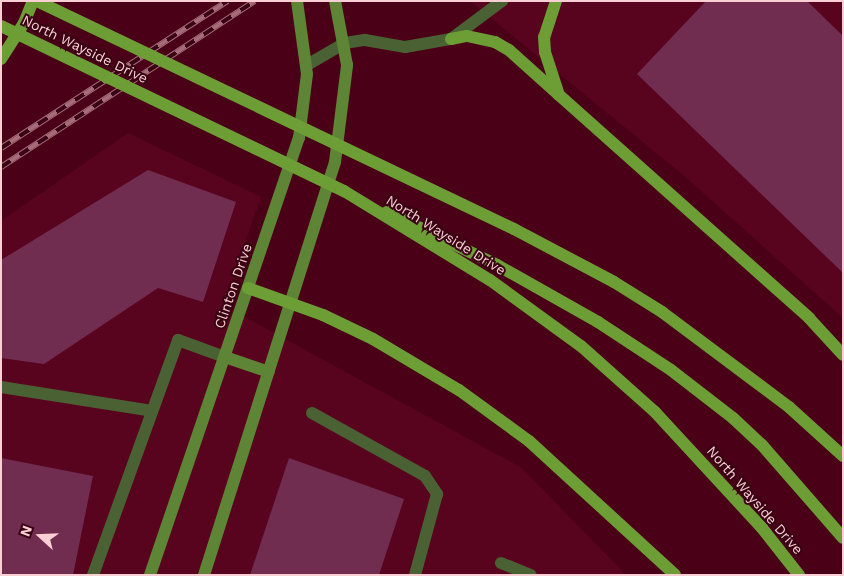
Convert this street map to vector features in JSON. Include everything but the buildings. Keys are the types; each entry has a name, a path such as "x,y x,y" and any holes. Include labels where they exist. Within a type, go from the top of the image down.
{"main road":[{"path":"1,59 24,23 35,1"},
{"name":"North Wayside Drive","path":"35,1 514,229 614,282 662,312 789,408 843,456"},
{"name":"Clinton Drive","path":"150,575 299,138 306,97 307,65 297,1"},
{"path":"204,575 335,162 345,96 345,43 335,1"},
{"path":"556,1 544,37 545,52 559,95"},
{"name":"North Wayside Drive","path":"1,26 344,191 490,280 581,346 655,412 762,528 799,575"},
{"path":"451,39 467,36 495,42 509,50 809,318 843,355"},
{"path":"344,191 497,265 621,336 702,393 762,445 843,538"},
{"path":"248,288 291,303 373,340 459,390 529,441 675,575"},
{"path":"225,357 269,372"}],"street":[{"path":"307,65 345,43 365,40 405,47 451,39 502,1"},
{"path":"93,575 178,340 225,357"},
{"path":"1,387 152,411"},
{"path":"312,413 425,476 437,494 415,575"},
{"path":"501,563 532,575"}],"shaded area":[{"path":"470,1 843,1 843,318 682,174"},
{"path":"128,133 261,197 223,305 522,468 626,575 1,575 1,221"}],"railway":[{"path":"1,148 227,1"},
{"path":"1,167 255,1"}]}
